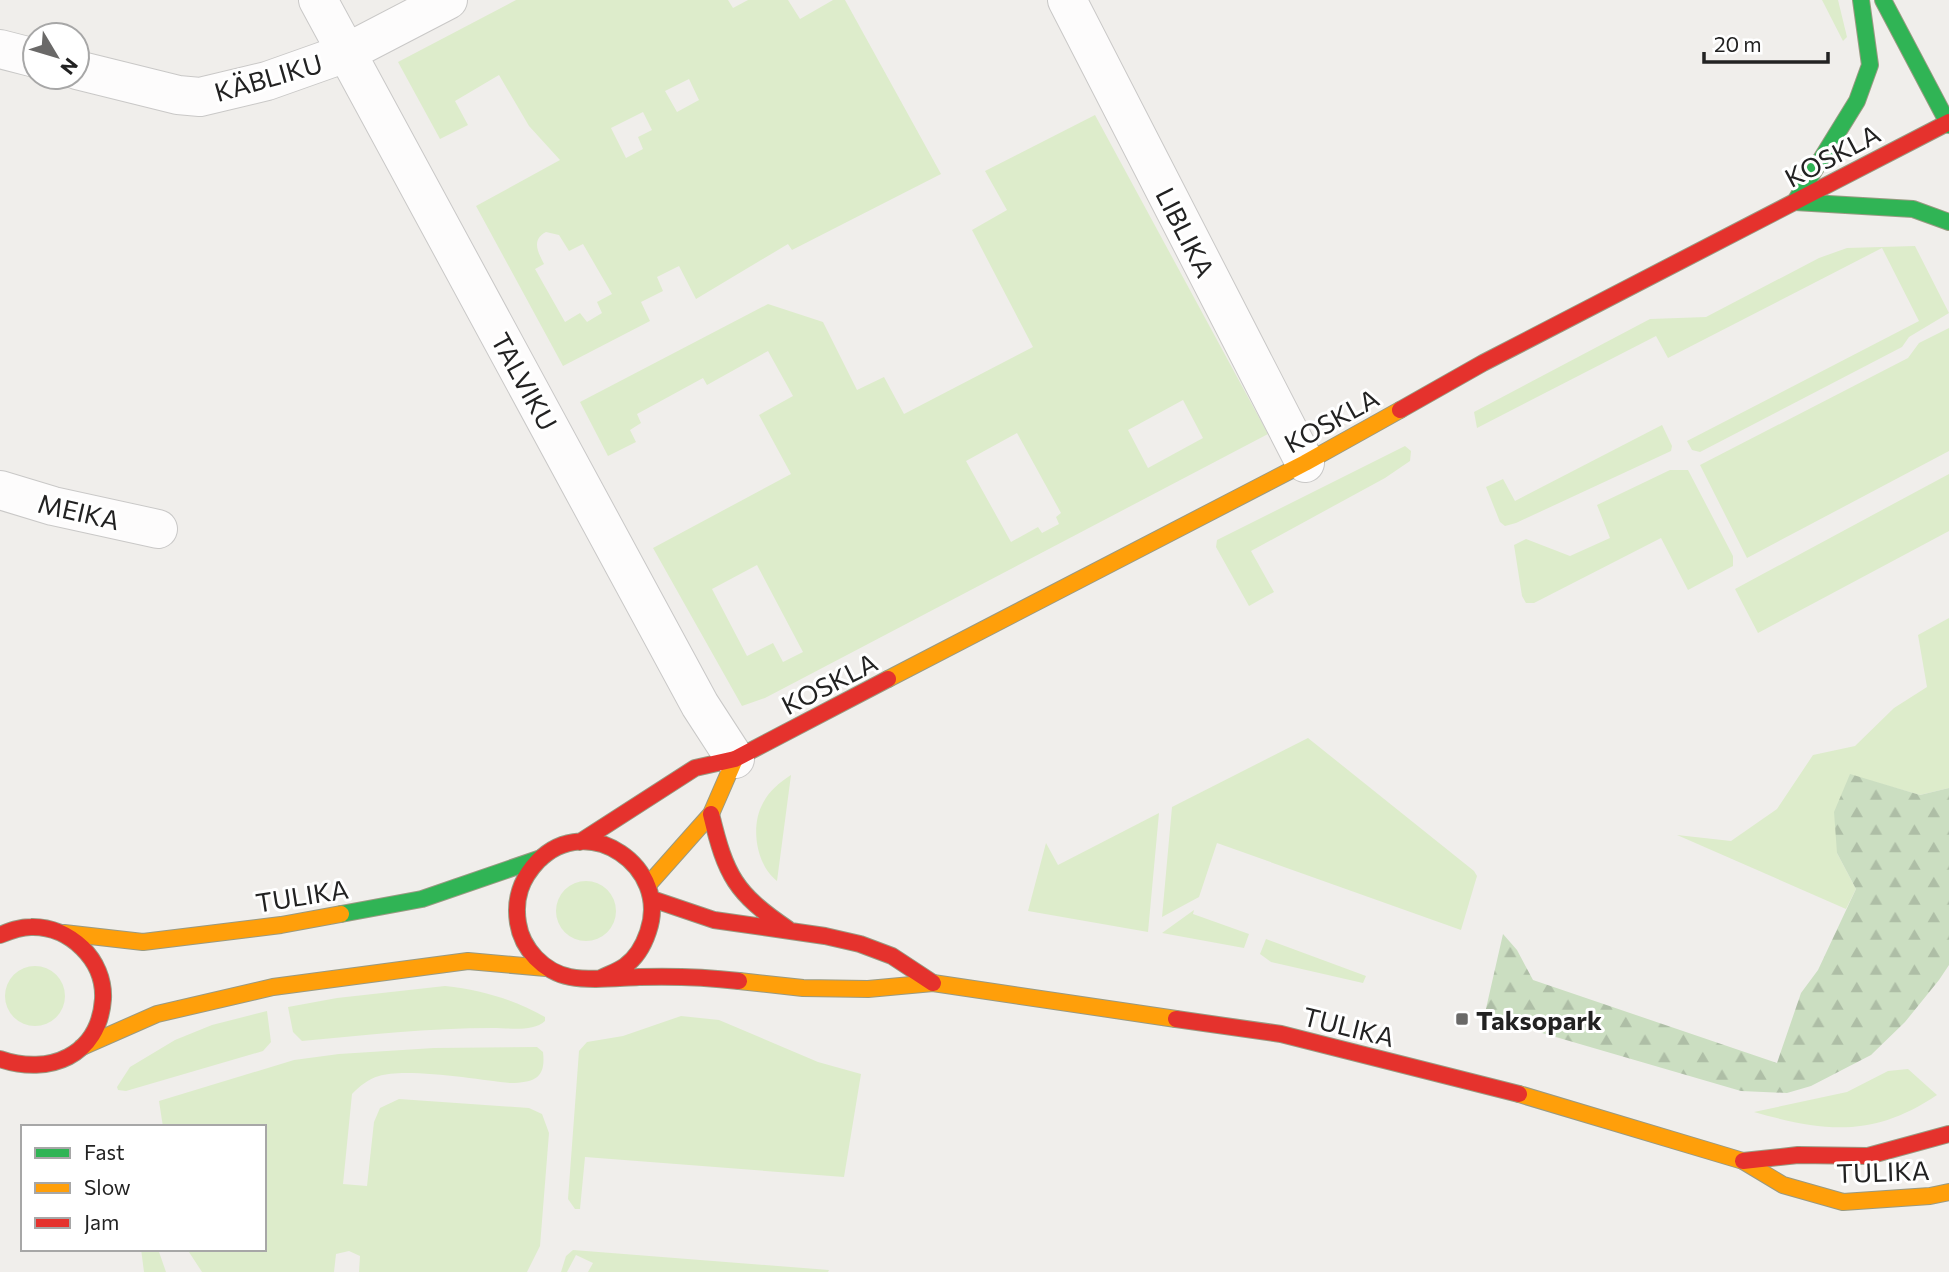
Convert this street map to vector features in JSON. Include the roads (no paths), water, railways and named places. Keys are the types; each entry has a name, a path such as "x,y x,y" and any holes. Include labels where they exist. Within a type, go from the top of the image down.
{"street":[{"name":"TALVIKU","path":"318,0 700,705 735,759"},
{"name":"KÄBLIKU","path":"91,73 178,95 200,97 267,81 346,53 448,0"},
{"name":"LIBLIKA","path":"1067,0 1305,463"},
{"path":"1861,0 1870,65 1857,102 1795,202 1913,209 1949,222"},
{"path":"1883,0 1949,123"},
{"path":"0,49 21,54"},
{"name":"KOSKLA","path":"580,842 695,768 735,759 1305,463 1483,363 1949,123"},
{"name":"MEIKA","path":"0,490 53,506 158,529"},
{"path":"650,892 711,814 735,759"},
{"path":"711,814 730,876 755,906 788,929"},
{"path":"0,1059 21,1066 44,1066 64,1060 82,1047 157,1014 273,987 468,961 546,968 569,978 601,978 626,965 644,944 653,918 650,892 643,874 631,860 616,849 599,843 563,845 541,858 524,877 516,901 518,926 528,950 546,968"},
{"name":"TULIKA","path":"0,935 8,930 27,926 143,942 281,925 422,899 541,858"},
{"name":"TULIKA","path":"650,892 674,909 733,924 836,937 881,950 933,983"},
{"path":"64,933 82,946 95,964 103,986 102,1008 95,1029 82,1047"},
{"name":"TULIKA","path":"601,978 692,976 803,988 868,989 933,983 1280,1034 1535,1098 1743,1161 1783,1185 1843,1202 1930,1196 1949,1192"},
{"path":"1924,1141 1949,1117"},
{"name":"TULIKA","path":"1743,1161 1798,1155 1868,1156 1949,1134"}],"place":[{"name":"Taksopark","path":"1462,1019"}]}
